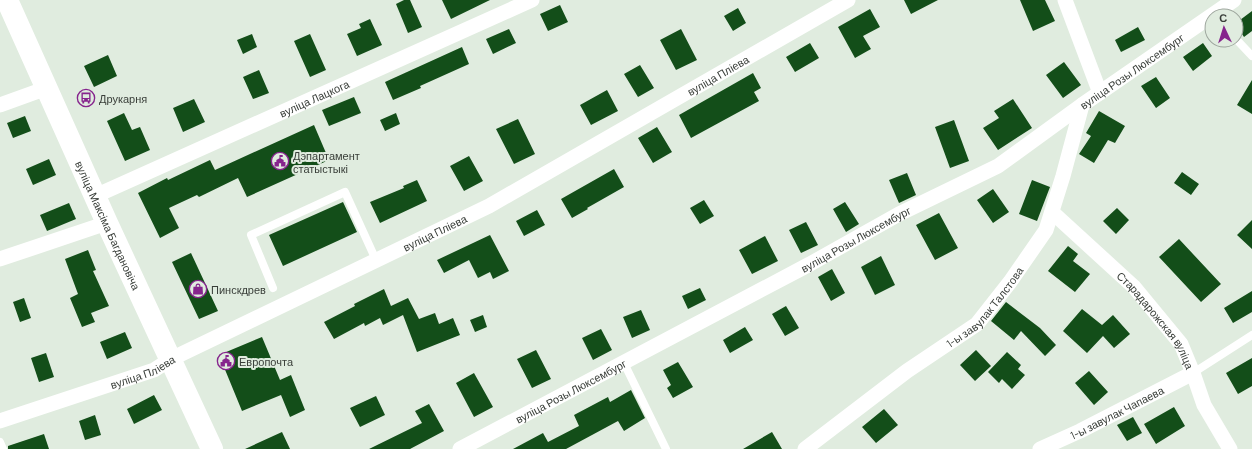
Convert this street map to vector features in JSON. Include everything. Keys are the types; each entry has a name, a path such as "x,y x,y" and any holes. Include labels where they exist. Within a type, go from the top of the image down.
{"main road":[{"name":"вуліца Максіма Багдановіча","path":"7,0 95,196 212,449"}],"street":[{"name":"вуліца Лацкога","path":"95,196 532,0"},
{"name":"вуліца Пліева","path":"0,421 154,370 171,359 489,206 848,0"},
{"path":"1065,0 1100,93"},
{"name":"вуліца Розы Люксембург","path":"1224,8 1234,0"},
{"name":"вуліца Розы Люксембург","path":"460,449 810,264 899,214 998,166 1082,105 1204,22"},
{"path":"0,105 47,88"},
{"name":"1-ы завулак Талстова","path":"805,449 907,371 977,324 1010,282 1046,230 1071,148 1082,105"},
{"name":"Старадарожская вуліца","path":"1052,212 1134,287 1182,344 1204,405 1230,449"},
{"path":"0,259 107,222"},
{"name":"1-ы завулак Чапаева","path":"1040,449 1080,431 1193,373"}],"lane":[{"path":"1244,48 1252,56"},
{"path":"273,288 251,234 345,192 376,260"},
{"path":"1193,373 1252,335"},
{"path":"624,363 666,449"},
{"path":"0,442 3,449"}],"building":[{"path":"404,0 410,0 422,27 408,33 396,4"},
{"path":"442,0 490,0 451,19"},
{"path":"904,0 938,0 911,14"},
{"path":"1020,0 1045,0 1055,21 1033,31"},
{"path":"560,5 568,22 548,31 540,14"},
{"path":"738,8 746,23 733,31 724,16"},
{"path":"870,9 880,27 863,36 871,49 855,58 838,27"},
{"path":"1252,11 1252,31 1244,37 1244,17"},
{"path":"370,19 382,45 357,56 347,34 361,28 359,24"},
{"path":"1138,27 1145,40 1121,52 1115,40"},
{"path":"509,29 516,43 493,54 486,39"},
{"path":"681,29 697,60 676,70 660,40"},
{"path":"252,34 257,47 243,54 237,40"},
{"path":"310,34 326,70 310,77 294,41"},
{"path":"810,43 819,58 795,72 786,57"},
{"path":"1203,43 1204,48 1206,48 1212,56 1193,71 1183,57"},
{"path":"462,47 469,64 393,100 385,82"},
{"path":"108,55 117,76 94,87 84,66"},
{"path":"1064,62 1081,85 1063,98 1046,75"},
{"path":"640,65 654,88 638,97 624,74"},
{"path":"259,70 269,93 253,99 243,77"},
{"path":"753,73 761,88 754,92 759,101 691,138 679,115"},
{"path":"1156,77 1170,98 1156,108 1141,86"},
{"path":"1252,80 1252,114 1237,105"},
{"path":"607,90 618,111 591,125 580,105"},
{"path":"354,97 361,113 329,126 322,110"},
{"path":"194,99 205,122 183,132 173,108"},
{"path":"1013,99 1032,128 998,150 983,128 999,118 994,111"},
{"path":"1099,111 1125,126 1115,143 1108,140 1094,163 1079,154 1091,136 1086,133"},
{"path":"124,113 132,130 140,127 150,150 125,161 107,121"},
{"path":"396,113 400,124 385,131 380,120"},
{"path":"25,116 31,131 13,138 7,123"},
{"path":"518,119 535,154 514,164 496,129"},
{"path":"954,120 969,161 950,168 935,127"},
{"path":"314,125 329,160 247,197 238,178 199,197 197,195 169,208 179,228 160,238 138,193 167,178 168,180 210,160 215,170"},
{"path":"657,127 672,152 653,163 638,138"},
{"path":"469,156 483,181 464,191 450,166"},
{"path":"49,159 56,175 33,185 26,169"},
{"path":"614,169 624,187 572,218 561,199"},
{"path":"1182,172 1199,184 1191,195 1174,183"},
{"path":"907,173 916,195 899,203 889,180"},
{"path":"417,180 427,201 380,223 370,202 404,188 403,186"},
{"path":"1032,180 1050,187 1037,221 1019,214"},
{"path":"993,189 1009,212 993,223 977,200"},
{"path":"704,200 714,216 700,224 690,208"},
{"path":"343,202 357,232 283,266 269,235"},
{"path":"845,202 859,224 846,232 833,209"},
{"path":"69,203 76,219 47,231 40,215"},
{"path":"1117,208 1129,220 1116,234 1103,221"},
{"path":"537,210 545,225 524,236 516,221"},
{"path":"939,213 958,248 935,260 916,225"},
{"path":"1252,220 1252,249 1237,235"},
{"path":"806,222 818,245 801,253 789,230"},
{"path":"490,235 509,271 493,279 490,272 478,278 469,260 444,273 437,260"},
{"path":"765,236 778,261 752,274 739,250"},
{"path":"1179,239 1221,284 1201,302 1159,257"},
{"path":"1068,246 1078,254 1073,261 1090,274 1075,292 1048,271"},
{"path":"88,250 96,270 93,271 109,306 91,313 95,322 82,327 70,298 78,294 65,259"},
{"path":"191,253 218,311 199,319 172,262"},
{"path":"881,256 895,285 875,295 861,267"},
{"path":"832,269 845,293 831,301 818,277"},
{"path":"700,288 706,300 688,309 682,296"},
{"path":"384,289 391,306 408,298 419,319 435,313 439,324 453,318 460,335 417,352 403,315 383,325 380,318 365,326 364,323 334,339 324,322 355,306 354,304"},
{"path":"1252,291 1252,312 1233,323 1224,308"},
{"path":"24,298 31,318 20,322 13,302"},
{"path":"1006,302 1040,328 1056,345 1045,356 1021,331 1014,340 991,321"},
{"path":"786,306 799,328 785,336 772,314"},
{"path":"1082,309 1102,325 1113,315 1130,334 1114,348 1103,336 1087,353 1063,331"},
{"path":"641,310 650,330 632,338 623,317"},
{"path":"483,315 487,327 475,332 470,320"},
{"path":"745,327 753,340 730,353 723,340"},
{"path":"601,329 612,350 593,360 582,338"},
{"path":"125,332 132,348 107,359 100,342"},
{"path":"262,337 280,380 291,375 305,410 290,417 281,395 242,411 219,355"},
{"path":"536,350 551,379 532,388 517,359"},
{"path":"976,350 991,366 975,381 960,365"},
{"path":"1007,352 1021,365 1018,369 1025,375 1012,389 1002,379 999,383 988,372"},
{"path":"46,353 54,377 39,382 31,358"},
{"path":"1252,358 1252,386 1238,394 1226,373"},
{"path":"678,362 693,387 673,398 667,388 671,385 663,370"},
{"path":"1089,371 1108,392 1094,405 1075,383"},
{"path":"474,373 493,407 474,417 456,383"},
{"path":"631,390 645,418 624,431 618,421 566,449 513,449 543,433 548,442 579,426 574,415 608,397 610,402"},
{"path":"154,395 162,410 134,424 127,409"},
{"path":"376,396 385,415 360,427 350,408"},
{"path":"429,404 444,431 410,449 369,449 422,423 415,411"},
{"path":"1174,407 1185,426 1156,444 1144,424"},
{"path":"884,409 898,425 876,443 862,427"},
{"path":"95,415 101,435 85,440 79,421"},
{"path":"1133,417 1142,433 1127,441 1117,425"},
{"path":"282,432 290,449 245,449"},
{"path":"772,432 782,449 743,449"},
{"path":"44,434 49,449 8,449 8,446"}],"place":[{"name":"Друкарня","path":"86,98"},
{"name":"Дэпартамент статыстыкі","path":"280,161"},
{"name":"Пинскдрев","path":"198,289"},
{"name":"Европочта","path":"226,361"}]}
